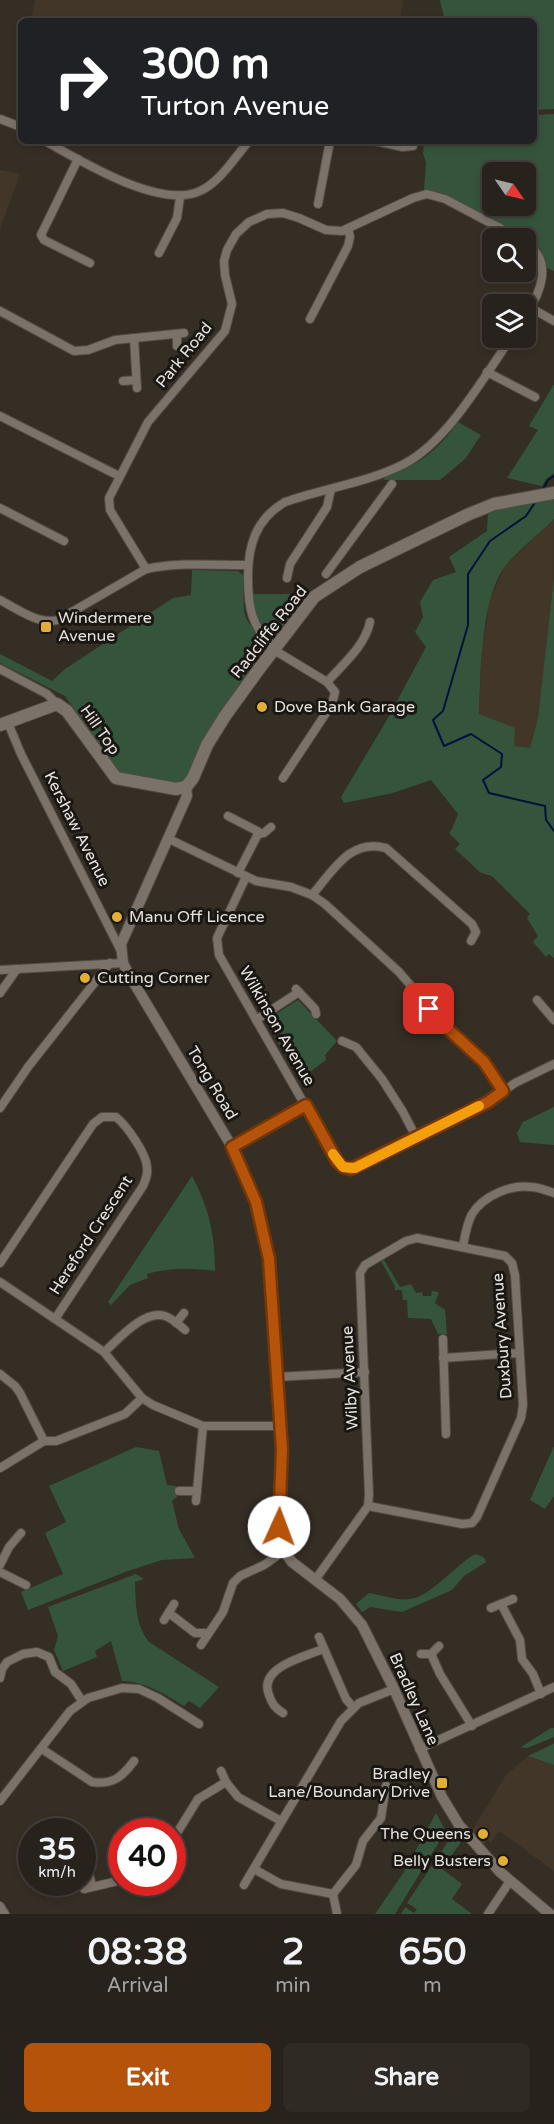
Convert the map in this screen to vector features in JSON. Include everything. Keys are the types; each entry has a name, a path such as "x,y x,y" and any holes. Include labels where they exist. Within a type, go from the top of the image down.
{"main road":[{"name":"Radcliffe Road","path":"186,787 194,778 207,745 225,716 314,597 340,579 413,541 494,504 554,493"},
{"name":"Hill Top","path":"57,704 67,711 116,778 122,781 176,789 186,787"},
{"path":"4,724 57,704"}],"street":[{"path":"0,119 18,126"},
{"path":"50,144 129,184 180,197 200,191 211,184 246,144"},
{"path":"318,204 326,184 330,144"},
{"path":"389,144 403,147 413,146"},
{"path":"78,159 41,235 44,240 90,263"},
{"name":"Park Road","path":"146,569 109,505 109,498 148,422 225,330 232,304 224,261 232,240 241,228 257,217 275,213 291,214 326,230 336,232 348,229 413,198 428,195 445,199 500,228"},
{"path":"159,253 177,218 180,197"},
{"path":"310,319 348,246 350,237 348,229"},
{"path":"536,252 543,271 541,287 536,298"},
{"path":"0,311 74,351 88,350 115,340 180,334 177,346"},
{"path":"536,311 554,321"},
{"path":"123,381 137,384 134,338"},
{"path":"283,778 334,698 335,692 327,682 274,649 252,616 248,598 248,565 249,548 256,530 266,516 285,502 332,489 407,462 426,448 449,425 503,348"},
{"path":"487,372 522,395 535,397"},
{"path":"0,416 120,476"},
{"path":"326,574 392,484"},
{"path":"287,578 290,564 327,507 332,489"},
{"path":"0,508 64,541"},
{"path":"337,559 340,579"},
{"path":"0,600 40,620 50,622 58,620 146,569 192,564 248,565"},
{"path":"327,682 358,647 367,633 370,622"},
{"path":"0,669 47,694 57,704"},
{"name":"Kershaw Avenue","path":"4,724 120,949"},
{"path":"120,949 120,944 187,796 186,787"},
{"path":"228,816 257,830 258,834"},
{"path":"258,834 264,833 270,827"},
{"path":"242,875 258,834"},
{"path":"169,839 242,875 259,882 291,887 312,895 325,904 399,972 449,1030 484,1062 503,1091"},
{"path":"312,895 355,849 375,845 386,848 476,928 475,936 471,941"},
{"name":"Wilkinson Avenue","path":"242,875 217,938 219,955 337,1161 348,1168 355,1168 488,1102 503,1091 554,1064"},
{"name":"Tong Road","path":"120,949 123,963 232,1147 251,1186 262,1222 269,1259 277,1377 280,1426 279,1527 284,1551"},
{"path":"0,1108 28,1067 110,963"},
{"path":"0,970 123,963"},
{"path":"0,993 17,969"},
{"path":"256,1020 297,990 315,1009 316,1014"},
{"path":"531,1008 538,1001 554,1020"},
{"path":"342,1041 356,1047 382,1079 404,1112 416,1137"},
{"path":"232,1147 306,1105"},
{"name":"Hereford Crescent","path":"0,1263 93,1124 102,1117 116,1117 124,1125 144,1156 147,1177 54,1319"},
{"path":"463,1246 473,1213 482,1202 495,1194 517,1187 531,1186 554,1193"},
{"name":"Wilby Avenue","path":"368,1506 370,1485 360,1273 365,1265 411,1238 463,1246"},
{"name":"Duxbury Avenue","path":"368,1506 462,1524 475,1520 521,1418 523,1405 512,1263 500,1254 463,1246"},
{"path":"0,1283 104,1352 142,1398 153,1406 203,1426 280,1426"},
{"path":"176,1323 184,1313"},
{"path":"104,1352 147,1317 159,1315 169,1318 185,1330"},
{"path":"443,1339 446,1434"},
{"path":"443,1358 519,1353"},
{"path":"277,1377 365,1372"},
{"path":"0,1374 20,1393 44,1441"},
{"path":"0,1468 44,1441 56,1441 125,1414 142,1398"},
{"path":"196,1501 203,1426"},
{"path":"179,1491 197,1491"},
{"path":"201,1645 223,1612 233,1583 240,1576 264,1565 284,1551 292,1562 315,1580 368,1506"},
{"path":"0,1565 20,1531 31,1535"},
{"path":"0,1572 27,1585"},
{"name":"Bradley Lane","path":"315,1580 340,1599 362,1625 394,1689 445,1803 459,1826 484,1856 550,1914"},
{"path":"491,1608 513,1599"},
{"path":"174,1604 166,1616 195,1633 207,1633"},
{"path":"501,1604 520,1640 522,1659 533,1674 541,1694"},
{"path":"319,1637 346,1699 353,1707"},
{"path":"421,1654 431,1654 439,1646"},
{"path":"283,1713 274,1707 268,1692 267,1683 270,1675 279,1668 323,1649"},
{"path":"0,1678 4,1665 10,1660 32,1651 41,1653 49,1657 57,1674 72,1684 82,1701"},
{"path":"431,1654 440,1674 472,1726"},
{"path":"419,1749 554,1687"},
{"path":"0,1802 70,1711 94,1695 130,1688 148,1692 189,1712 199,1724"},
{"path":"244,1885 335,1729 353,1707 394,1689"},
{"path":"42,1749 92,1782 111,1782 118,1779 125,1768 134,1761"},
{"path":"221,1771 226,1782 238,1797 280,1821"},
{"path":"186,1818 198,1799 226,1782"},
{"path":"337,1914 333,1894 356,1865 363,1841 381,1818 380,1801 386,1786"},
{"path":"254,1869 281,1884 333,1894"},
{"path":"488,1914 510,1881"}],"shaded area":[{"path":"35,0 403,0 400,18 32,18"},
{"path":"0,170 20,174 0,229"},
{"path":"554,519 553,598 538,718 530,749 514,746 479,714 482,646 490,600 505,566"},
{"path":"528,1756 554,1765 554,1871 499,1831 491,1843 487,1840 483,1846 471,1832 506,1775"}],"green space":[{"path":"440,0 554,0 554,109 537,110 537,18 444,18"},
{"path":"554,114 554,271 547,268 541,250 536,245 536,228 509,228 486,216 536,216 536,162 482,162 482,214 446,195 424,190 426,163 423,153 424,144 537,144 537,115"},
{"path":"554,384 554,473 546,479 542,486 507,478 538,430 529,426"},
{"path":"458,422 481,435 465,459 440,480 384,480 385,475 409,466 432,452"},
{"path":"554,499 554,519 507,564 498,578 492,595 484,636 479,714 515,728 514,746 530,748 538,718 554,578 554,958 549,954 546,957 533,942 538,936 527,918 530,914 492,876 481,873 455,849 460,844 449,833 458,814 431,780 393,793 344,803 341,797 388,718 426,647 415,632 423,617 420,602 433,580 456,572 449,557 487,531 488,511"},
{"path":"192,570 238,571 243,575 244,612 264,644 263,651 217,717 189,775 183,781 174,784 120,773 65,696 0,663 0,654 52,681 65,669 173,598 191,595"},
{"path":"252,594 307,594 277,634 267,637 255,614"},
{"path":"298,1000 337,1041 325,1055 326,1060 300,1079 267,1023 268,1019"},
{"path":"554,1107 554,1145 520,1142 517,1133 523,1122"},
{"path":"192,1176 203,1199 210,1222 215,1271 181,1269 147,1274 148,1278 130,1285 111,1305 108,1302"},
{"path":"384,1260 400,1287 411,1284 416,1293 422,1292 423,1296 431,1296 432,1291 439,1292 435,1303 445,1310 447,1334 438,1334 431,1319 408,1318 407,1300 403,1300 402,1290 395,1290 381,1261"},
{"path":"554,1446 554,1496 545,1509 530,1500"},
{"path":"136,1447 159,1451 167,1485 176,1486 177,1497 172,1501 179,1529 195,1558 162,1560 28,1610 21,1592 63,1574 45,1533 66,1522 49,1486"},
{"path":"475,1554 484,1557 486,1562 464,1576 452,1590 402,1612 370,1607 362,1612 356,1604 369,1593 400,1599 418,1597 435,1587"},
{"path":"136,1574 144,1579 135,1582 136,1606 141,1628 149,1642 219,1687 200,1708 189,1701 184,1706 147,1686 122,1681 111,1641 95,1651 97,1657 63,1671 54,1650 58,1636 48,1607"},
{"path":"554,1728 554,1737 527,1748 521,1747"},
{"path":"553,1744 554,1765 528,1756"},
{"path":"436,1813 445,1830 439,1842 395,1914 375,1914 404,1872"},
{"path":"453,1834 461,1842 442,1869 462,1884 452,1899 472,1914 401,1914 405,1907 414,1913 417,1909 407,1903"}],"waterway":[{"path":"542,491 548,480 554,476"},
{"path":"536,501 526,516 490,541 468,574 468,625 443,711 433,720 444,746 471,734 502,754 501,767 483,780 489,793 545,806 546,820 554,831"}],"slow traffic":[{"path":"333,1154 343,1167 355,1168 479,1106"}],"place":[{"name":"Windermere Avenue","path":"46,627"},
{"name":"Dove Bank Garage","path":"262,707"},
{"name":"Manu Off Licence","path":"117,917"},
{"name":"Cutting Corner","path":"85,978"},
{"name":"Bradley Lane/Boundary Drive","path":"442,1783"},
{"name":"The Queens","path":"483,1834"},
{"name":"Belly Busters","path":"503,1861"}],"route":[{"path":"279,1527 282,1449 269,1259 262,1222 251,1186 232,1147 306,1105 337,1161 343,1167 351,1169 488,1102 503,1091 484,1062 429,1009"}]}
